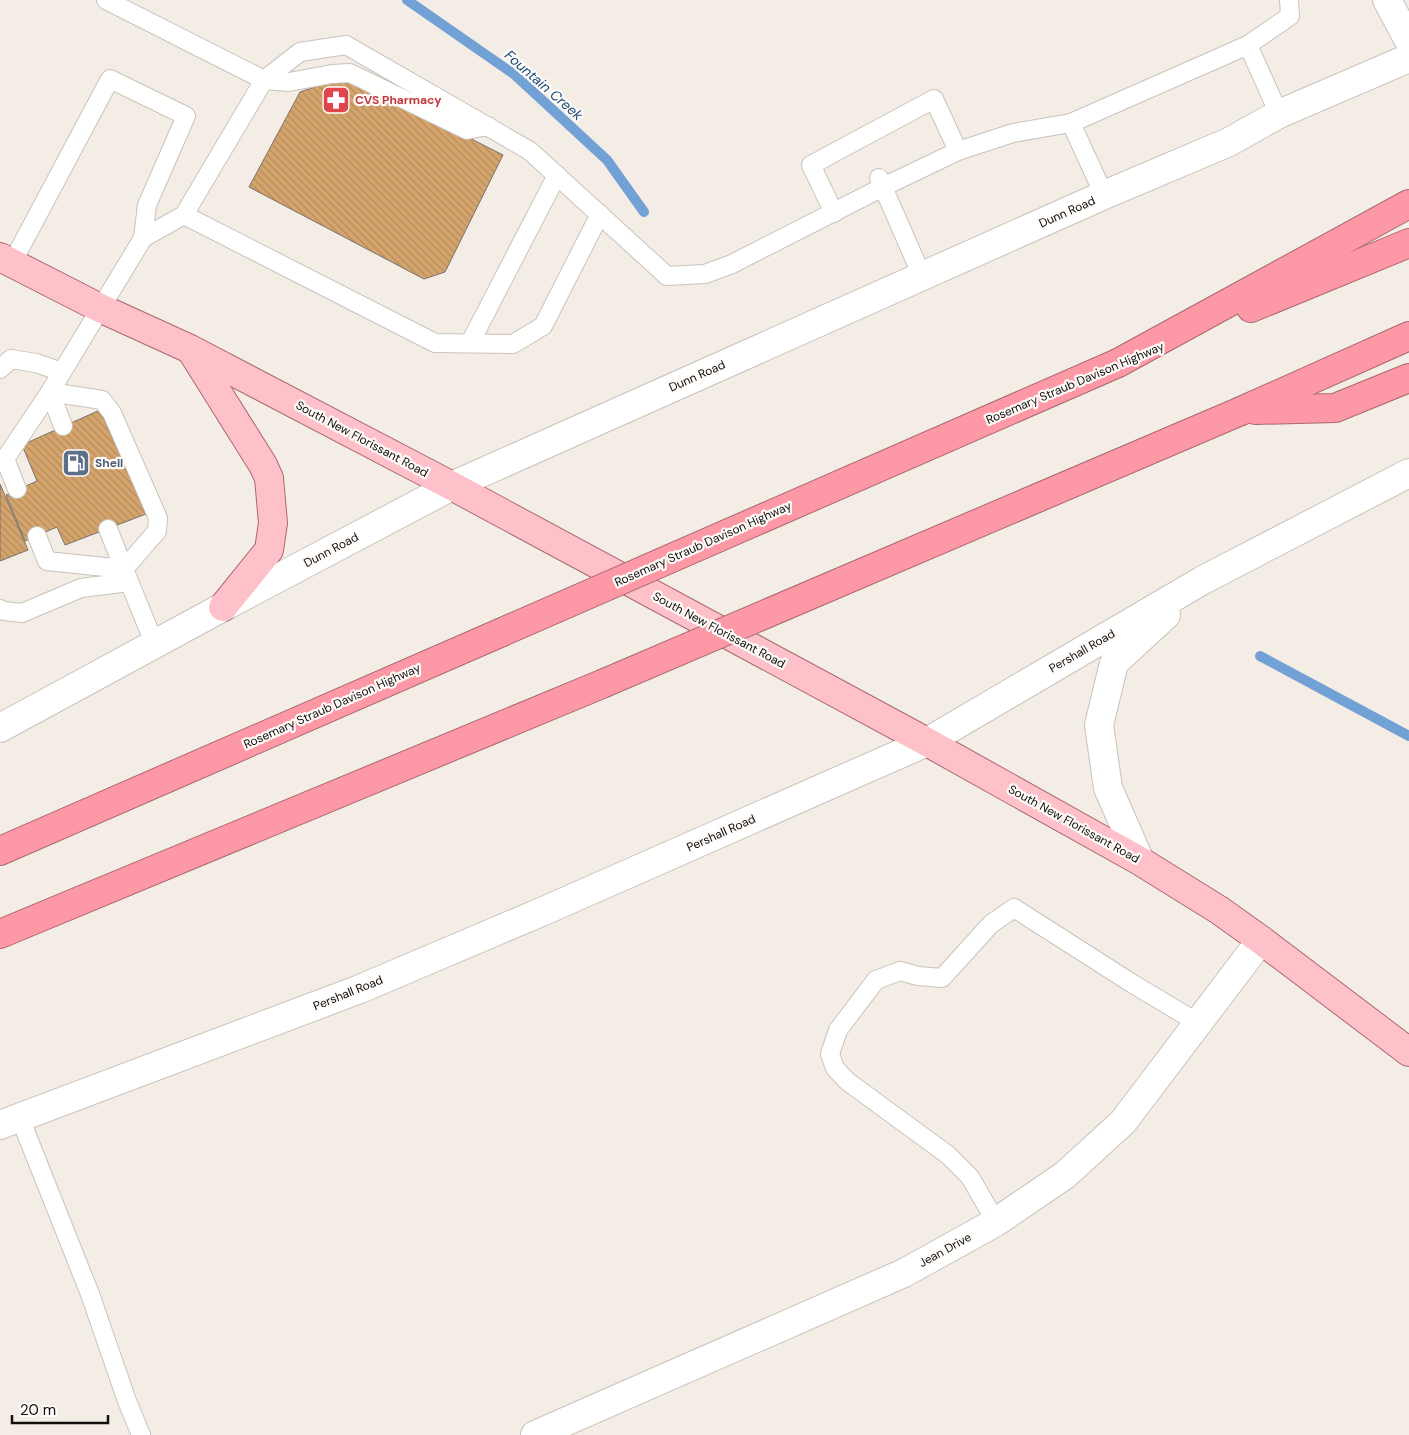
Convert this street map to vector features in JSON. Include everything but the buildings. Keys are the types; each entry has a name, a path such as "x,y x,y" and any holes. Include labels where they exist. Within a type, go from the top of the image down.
{"highway":[{"path":"1118,363 1409,204"},
{"name":"Rosemary Straub Davison Highway","path":"0,851 1118,363 1409,242"},
{"path":"0,934 602,684 1241,411 1409,336"},
{"path":"1241,411 1334,408 1409,378"}],"main road":[{"name":"South New Florissant Road","path":"6,260 100,308 190,349 452,486 927,742 1140,861 1218,910 1261,940 1409,1052"},
{"path":"190,349 263,465 269,478 274,523 269,550 223,607"}],"street":[{"path":"1387,0 1409,41"},
{"name":"Dunn Road","path":"0,728 452,486 1104,195 1229,142 1279,114 1409,58"},
{"name":"Pershall Road","path":"10,1122 360,989 546,910 927,742 1204,580 1409,473"},
{"path":"1140,861 1108,788 1099,725 1114,663 1204,580"},
{"name":"Jean Drive","path":"535,1435 904,1273 996,1222 1065,1176 1123,1122 1261,940"}],"lane":[{"path":"106,0 264,80 289,82 332,74 350,73 467,130 488,126"},
{"path":"143,238 184,215 264,80 300,52 346,45 530,151 667,276 705,274 723,268 834,213 881,183 958,152 1013,133 1071,123 1248,45 1290,16 1289,0"},
{"path":"1248,45 1279,114"},
{"path":"6,260 110,79 186,116 147,205 143,238 50,392 5,459 17,489"},
{"path":"834,213 812,165 861,143 934,99 958,152"},
{"path":"1071,123 1104,195"},
{"path":"470,343 557,176"},
{"path":"881,183 922,276"},
{"path":"184,215 434,343 513,344 543,326 600,214"},
{"path":"0,369 10,359 36,363 62,372"},
{"path":"50,392 63,426"},
{"path":"0,609 22,613 81,588 127,576 157,531 158,518 112,413 102,400 50,392"},
{"path":"108,529 155,645"},
{"path":"36,536 47,561 127,576"},
{"path":"996,1222 970,1177 948,1155 847,1081 835,1068 830,1054 838,1030 876,980 900,971 918,976 942,978 992,924 1014,908 1198,1023"},
{"path":"10,1122 90,1294 127,1401 141,1435"}],"waterway":[{"name":"Fountain Creek","path":"407,0 515,75 607,160 644,212"},
{"path":"1260,656 1409,736"}],"place":[{"name":"CVS Pharmacy","path":"336,100"},
{"name":"Shell","path":"76,463"}]}
